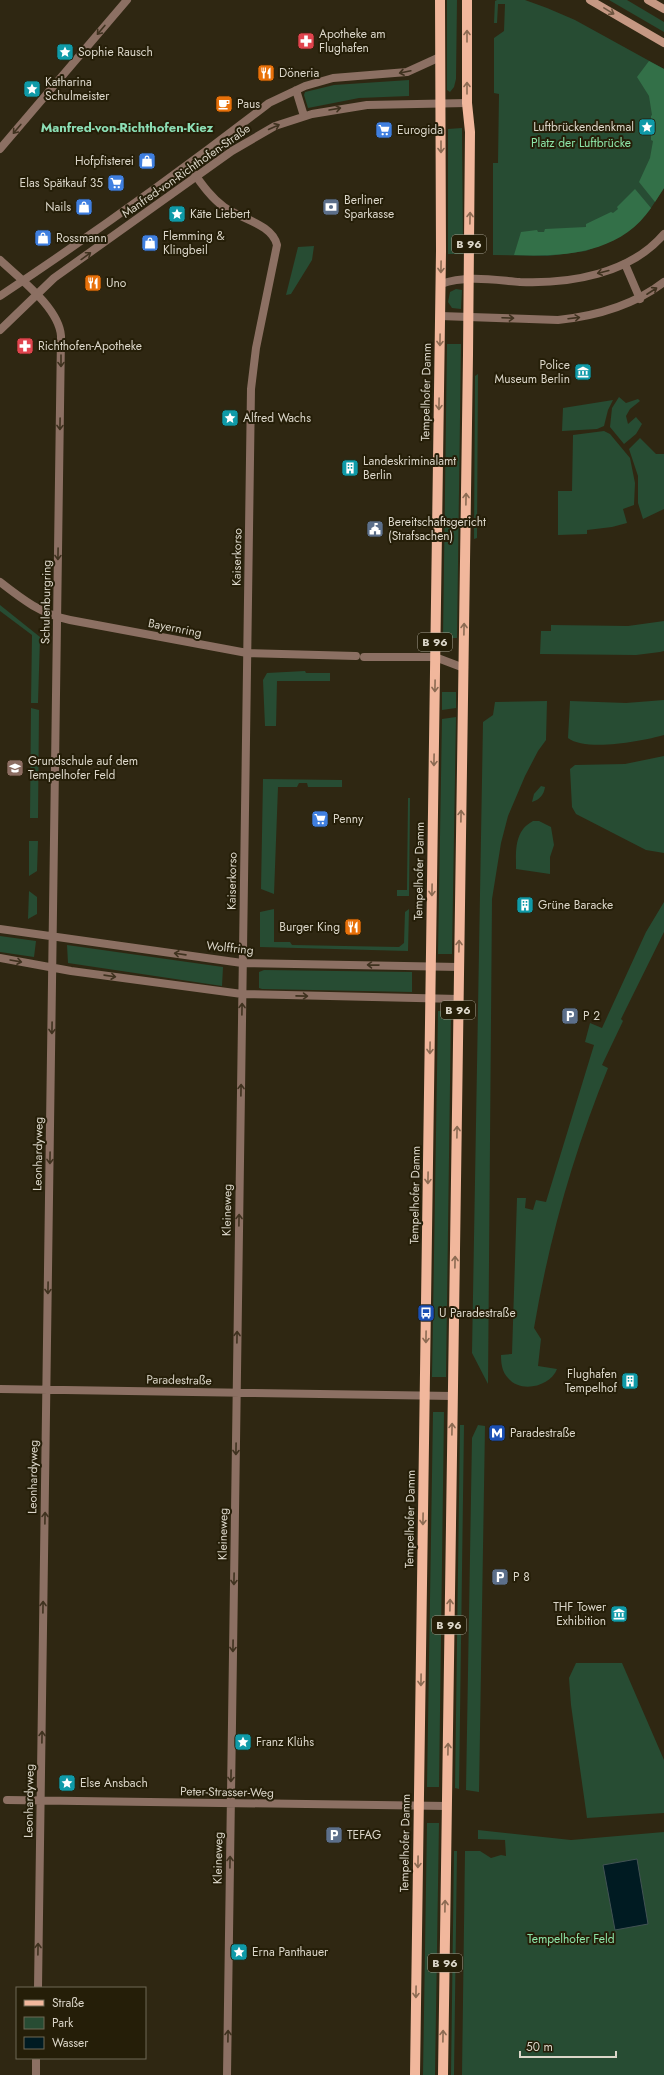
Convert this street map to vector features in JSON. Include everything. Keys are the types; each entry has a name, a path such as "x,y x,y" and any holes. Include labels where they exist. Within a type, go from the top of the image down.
{"main road":[{"name":"Tempelhofer Damm","path":"415,2075 441,284 440,0"},
{"name":"B 96","path":"443,2075 469,317 470,132 467,103 467,0"},
{"path":"590,0 664,43"},
{"path":"648,0 664,9"}],"street":[{"path":"0,149 127,0"},
{"name":"Manfred-von-Richthofen-Straße","path":"0,296 44,269 188,166 269,103 296,90 333,78 407,72 440,57"},
{"path":"296,90 304,116"},
{"path":"441,103 467,103"},
{"name":"Manfred-von-Richthofen-Straße","path":"0,330 54,278 196,176 252,138 275,126 304,116 367,105 441,103"},
{"name":"Kaiserkorso","path":"188,166 212,196 224,207 267,229 274,235 277,245 256,348 251,389 242,994"},
{"path":"441,284 453,280 469,279 523,282 580,278 615,270 643,253 664,234"},
{"name":"Schulenburgring","path":"0,260 24,281 58,322 61,336 53,967"},
{"path":"625,264 640,299"},
{"path":"440,316 558,320 575,318 609,311 640,299 664,282"},
{"name":"Bayernring","path":"0,582 29,605 58,617 247,653 435,657 464,668"},
{"name":"Wolffring","path":"0,929 242,963 459,967"},
{"path":"0,958 242,994 458,998"},
{"name":"Leonhardyweg","path":"38,1987 53,967"},
{"name":"Kleineweg","path":"227,2075 242,994"},
{"name":"Paradestraße","path":"0,1389 453,1396"},
{"name":"Peter-Strasser-Weg","path":"6,1800 447,1806"},
{"path":"36,2059 36,2075"}],"green space":[{"path":"447,0 457,0 456,79 454,87 450,92 447,90"},
{"name":"Platz der Luftbrücke","path":"525,0 547,8 575,20 664,69 664,188 649,211 617,238 586,251 548,256 493,255 493,163 498,163 499,94 494,93 494,38 504,31 505,4 498,4 497,23 494,23 495,1"},
{"path":"609,0 627,0 664,22 664,32"},
{"path":"649,61 664,69 664,188 655,202 639,182 650,158 653,141 651,140 652,115 649,96 637,77"},
{"path":"409,80 409,96 359,98 308,108 304,95 305,92 334,85"},
{"path":"462,128 463,254 448,254 448,129"},
{"path":"635,189 651,208 638,223 623,235 607,244 589,250 571,253 552,255 514,255 521,232 537,230 538,232 544,232 545,229 586,227 586,224 611,212 613,213"},
{"path":"314,246 312,260 291,294 286,295 298,247"},
{"path":"456,289 462,290 461,309 452,308 448,302 450,292"},
{"path":"447,344 461,344 457,638 443,638"},
{"path":"478,374 477,538 474,539 475,376"},
{"path":"619,397 626,403 638,399 640,401 630,409 626,416 628,424 636,417 642,424 636,434 624,444 610,427 612,408"},
{"path":"613,400 608,410 604,426 597,429 562,431 563,408"},
{"path":"604,431 610,434 630,458 635,483 634,505 623,509 627,523 612,527 587,530 587,534 558,535 558,491 572,491 573,435"},
{"path":"640,438 656,454 664,454 664,509 643,519 638,503 638,476 629,449"},
{"path":"0,605 40,637 38,703 31,703 32,635 0,611"},
{"path":"664,621 664,651 636,655 540,654 541,631 551,631 551,625 628,626"},
{"path":"305,671 306,673 330,673 330,681 277,681 276,726 265,726 263,680 267,673"},
{"path":"442,692 456,692 456,708 442,710"},
{"path":"664,700 664,735 643,740 601,745 576,742 568,738 570,701 626,703"},
{"path":"547,701 546,740 538,751 525,776 508,816 501,843 492,899 488,1384 472,1353 483,722 493,715 495,702"},
{"path":"31,708 39,710 38,818 30,818"},
{"path":"456,717 452,954 438,954 442,719"},
{"path":"664,756 664,853 646,850 576,814 572,807 570,769 575,765 625,764"},
{"path":"263,779 342,780 342,787 308,787 307,783 299,783 297,787 278,787 274,894 261,889"},
{"path":"541,786 545,787 542,795 537,800 532,802 534,794"},
{"path":"408,798 410,798 409,896 397,896 397,890 407,890"},
{"path":"533,821 539,821 551,827 554,845 550,857 550,874 516,869 516,849 519,836 522,830"},
{"path":"29,841 38,841 37,871 29,876"},
{"path":"29,891 37,897 37,914 28,919"},
{"path":"664,902 664,932 621,1019 623,1021 602,1065 608,1068 584,1131 564,1196 547,1262 534,1328 541,1339 538,1366 557,1369 549,1380 542,1384 528,1387 520,1386 506,1376 501,1361 501,1355 512,1354 517,1198 526,1198 525,1208 533,1210 536,1200 546,1202 594,1045 585,1042 590,1023 602,1028 646,932"},
{"path":"274,909 274,942 290,942 292,945 399,947 404,943 405,912 409,909 408,951 260,947 260,912"},
{"path":"0,936 36,941 34,957 0,952"},
{"path":"67,945 223,967 222,986 68,963"},
{"path":"264,970 412,972 412,992 262,989 259,988 259,972"},
{"path":"438,1011 451,1011 446,1377 432,1377"},
{"path":"433,1412 444,1412 439,1787 427,1787"},
{"path":"460,1425 464,1425 459,1789 455,1788"},
{"path":"478,1425 485,1426 479,1792 466,1790 472,1438"},
{"path":"576,1663 622,1663 664,1760 664,1813 587,1818 571,1705 569,1678"},
{"path":"427,1823 439,1823 435,2075 423,2075"},
{"name":"Tempelhofer Feld","path":"478,1830 571,1840 664,1832 664,2075 462,2075 465,1851 480,1851 491,1858 501,1855 506,1856 505,1840 478,1839"},
{"path":"454,1851 457,1851 454,2075 451,2075"}],"water":[{"path":"637,1859 648,1924 615,1930 603,1865"}],"place":[{"name":"Apotheke am Flughafen","path":"306,41"},
{"name":"Sophie Rausch","path":"65,52"},
{"name":"Döneria","path":"266,73"},
{"name":"Katharina Schulmeister","path":"32,89"},
{"name":"Paus","path":"224,104"},
{"name":"Luftbrückendenkmal","path":"647,127"},
{"name":"Eurogida","path":"384,130"},
{"name":"Hofpfisterei","path":"147,161"},
{"name":"Elas Spätkauf 35","path":"116,183"},
{"name":"Nails","path":"84,207"},
{"name":"Berliner Sparkasse","path":"331,207"},
{"name":"Käte Liebert","path":"177,214"},
{"name":"Rossmann","path":"43,238"},
{"name":"Flemming & Klingbeil","path":"150,243"},
{"name":"Uno","path":"93,283"},
{"name":"Richthofen-Apotheke","path":"25,346"},
{"name":"Police Museum Berlin","path":"583,372"},
{"name":"Alfred Wachs","path":"230,418"},
{"name":"Landeskriminalamt Berlin","path":"350,468"},
{"name":"Bereitschaftsgericht (Strafsachen)","path":"375,529"},
{"name":"Grundschule auf dem Tempelhofer Feld","path":"15,768"},
{"name":"Penny","path":"320,819"},
{"name":"Grüne Baracke","path":"525,905"},
{"name":"Burger King","path":"353,927"},
{"name":"P 2","path":"570,1016"},
{"name":"U Paradestraße","path":"426,1313"},
{"name":"Flughafen Tempelhof","path":"630,1381"},
{"name":"Paradestraße","path":"497,1433"},
{"name":"P 8","path":"500,1577"},
{"name":"THF Tower Exhibition","path":"619,1614"},
{"name":"Franz Klühs","path":"243,1742"},
{"name":"Else Ansbach","path":"67,1783"},
{"name":"TEFAG","path":"334,1835"},
{"name":"Erna Panthauer","path":"239,1952"}],"district":[{"name":"Manfred-von-Richthofen-Kiez","path":"127,127"}]}
